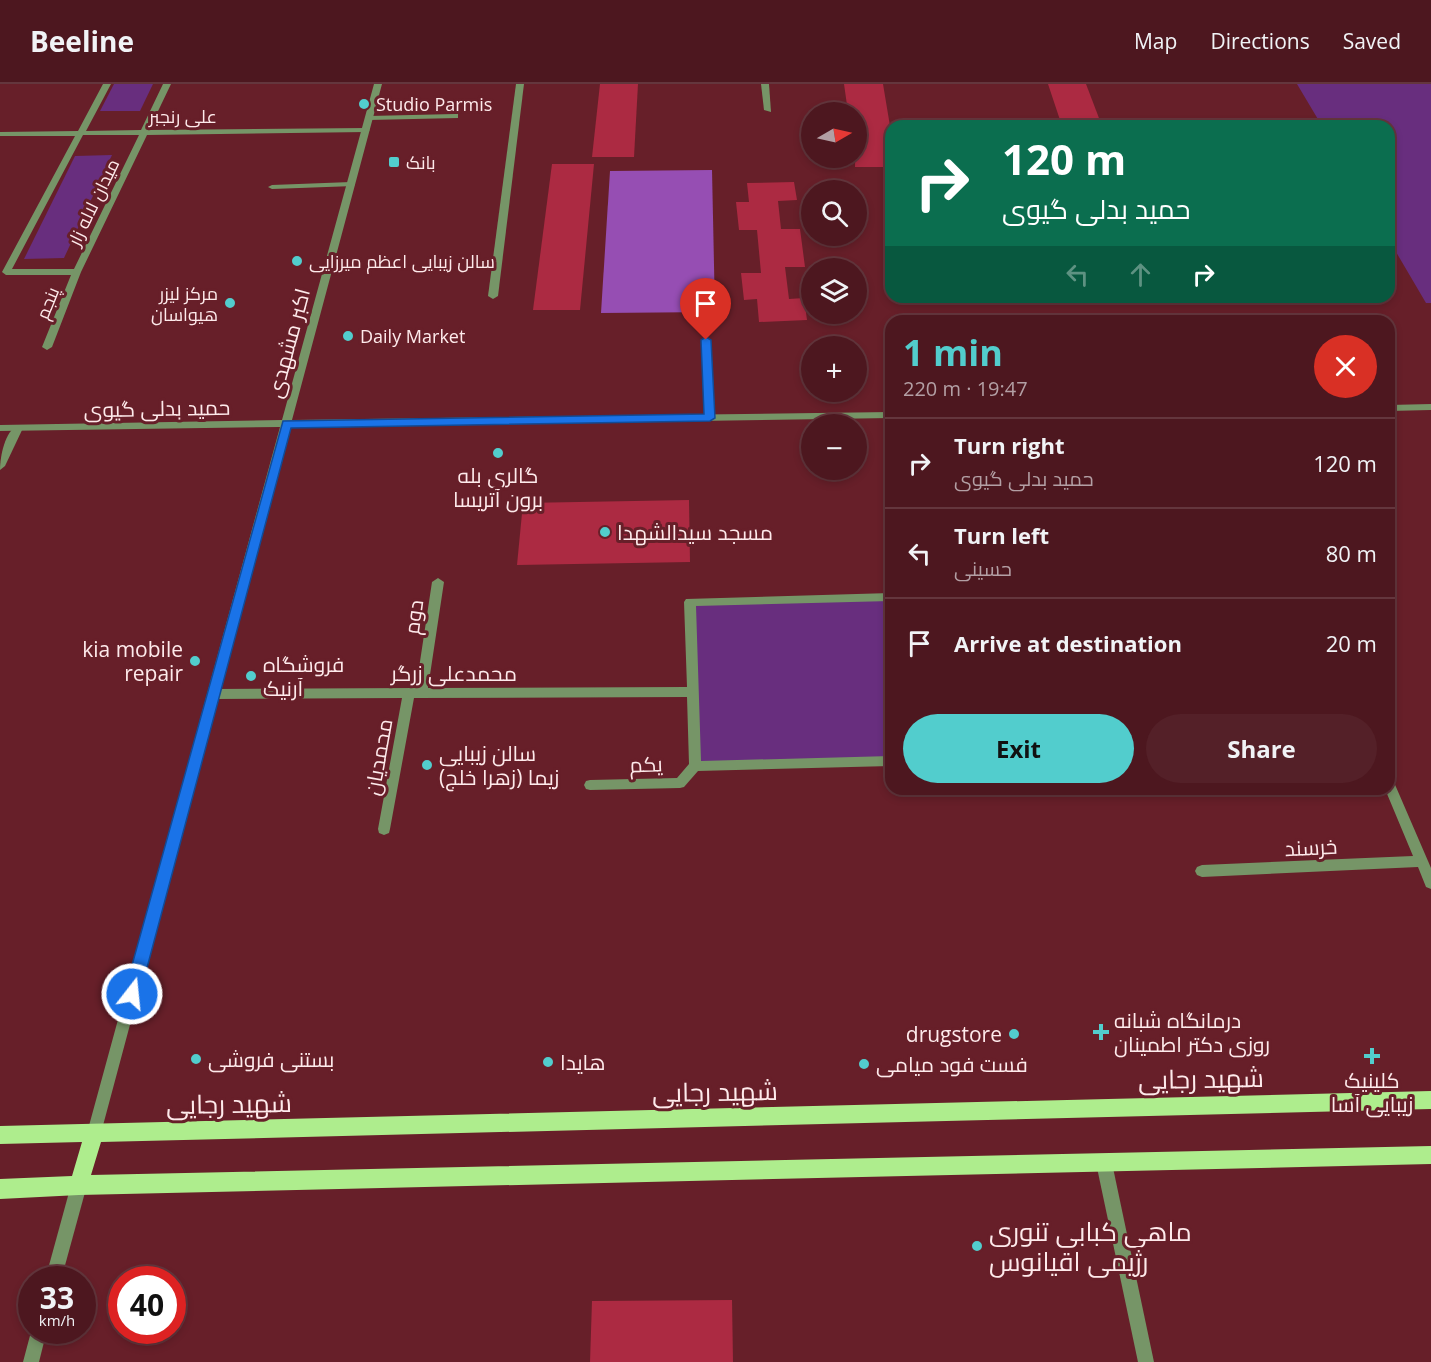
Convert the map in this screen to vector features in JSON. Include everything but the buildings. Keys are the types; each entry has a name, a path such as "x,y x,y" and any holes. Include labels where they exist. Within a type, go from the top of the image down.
{"main road":[{"name":"شهید رجایی","path":"0,1135 1431,1100"},
{"path":"79,1185 94,1133"},
{"path":"0,1189 79,1185 1431,1155"}],"street":[{"name":"میدان لاله زار","path":"107,84 6,272 77,272 167,84"},
{"name":"اکبر مشهدی","path":"94,1133 215,694 378,84"},
{"path":"493,296 520,84"},
{"path":"765,84 768,111"},
{"path":"369,118 455,116"},
{"name":"علی رنجبر","path":"0,134 366,130"},
{"path":"272,187 351,184"},
{"path":"0,282 6,272"},
{"name":"پنجم","path":"47,347 77,272"},
{"path":"706,340 710,418"},
{"path":"1395,408 1431,407"},
{"name":"حمید بدلی گیوی","path":"0,428 885,415"},
{"path":"0,466 18,428"},
{"name":"دوم","path":"415,693 438,582"},
{"path":"885,597 690,602 695,766 885,761"},
{"name":"محمدعلی زرگر","path":"215,694 693,692"},
{"name":"محمدیان","path":"384,829 415,693"},
{"name":"یکم","path":"590,785 680,783 695,766"},
{"path":"1394,795 1431,883"},
{"name":"خرسند","path":"1202,871 1422,861"},
{"path":"1104,1162 1146,1362"},
{"path":"57,1266 79,1185"},
{"path":"31,1362 36,1344"}],"shaded area":[{"path":"114,84 153,84 140,111 100,111"},
{"path":"1297,84 1431,84 1431,303 1426,303 1395,250 1395,120 1318,120"},
{"path":"112,155 64,258 24,259 75,156"},
{"path":"712,170 715,312 601,313 610,171"},
{"path":"885,600 885,764 695,766 691,603"}],"place":[{"name":"Studio Parmis","path":"364,104"},
{"name":"بانک","path":"394,162"},
{"name":"سالن زیبایی اعظم میرزایی","path":"297,261"},
{"name":"مرکز لیزر هیواسان","path":"230,303"},
{"name":"Daily Market","path":"348,336"},
{"name":"گالری بله برون آتریسا","path":"498,453"},
{"name":"مسجد سیدالشهدا","path":"605,532"},
{"name":"kia mobile repair","path":"195,661"},
{"name":"فروشگاه آرنیک","path":"251,676"},
{"name":"سالن زیبایی زیما (زهرا خلج)","path":"427,765"},
{"name":"درمانگاه شبانه روزی دکتر اطمینان","path":"1101,1032"},
{"name":"drugstore","path":"1014,1034"},
{"name":"کلینیک زیبایی آسا","path":"1372,1056"},
{"name":"بستنی فروشی","path":"196,1059"},
{"name":"هایدا","path":"548,1062"},
{"name":"فست فود میامی","path":"864,1064"},
{"name":"ماهی کبابی تنوری رژیمی اقیانوس","path":"977,1246"}],"route":[{"path":"132,994 287,424 710,418 706,340"}]}
